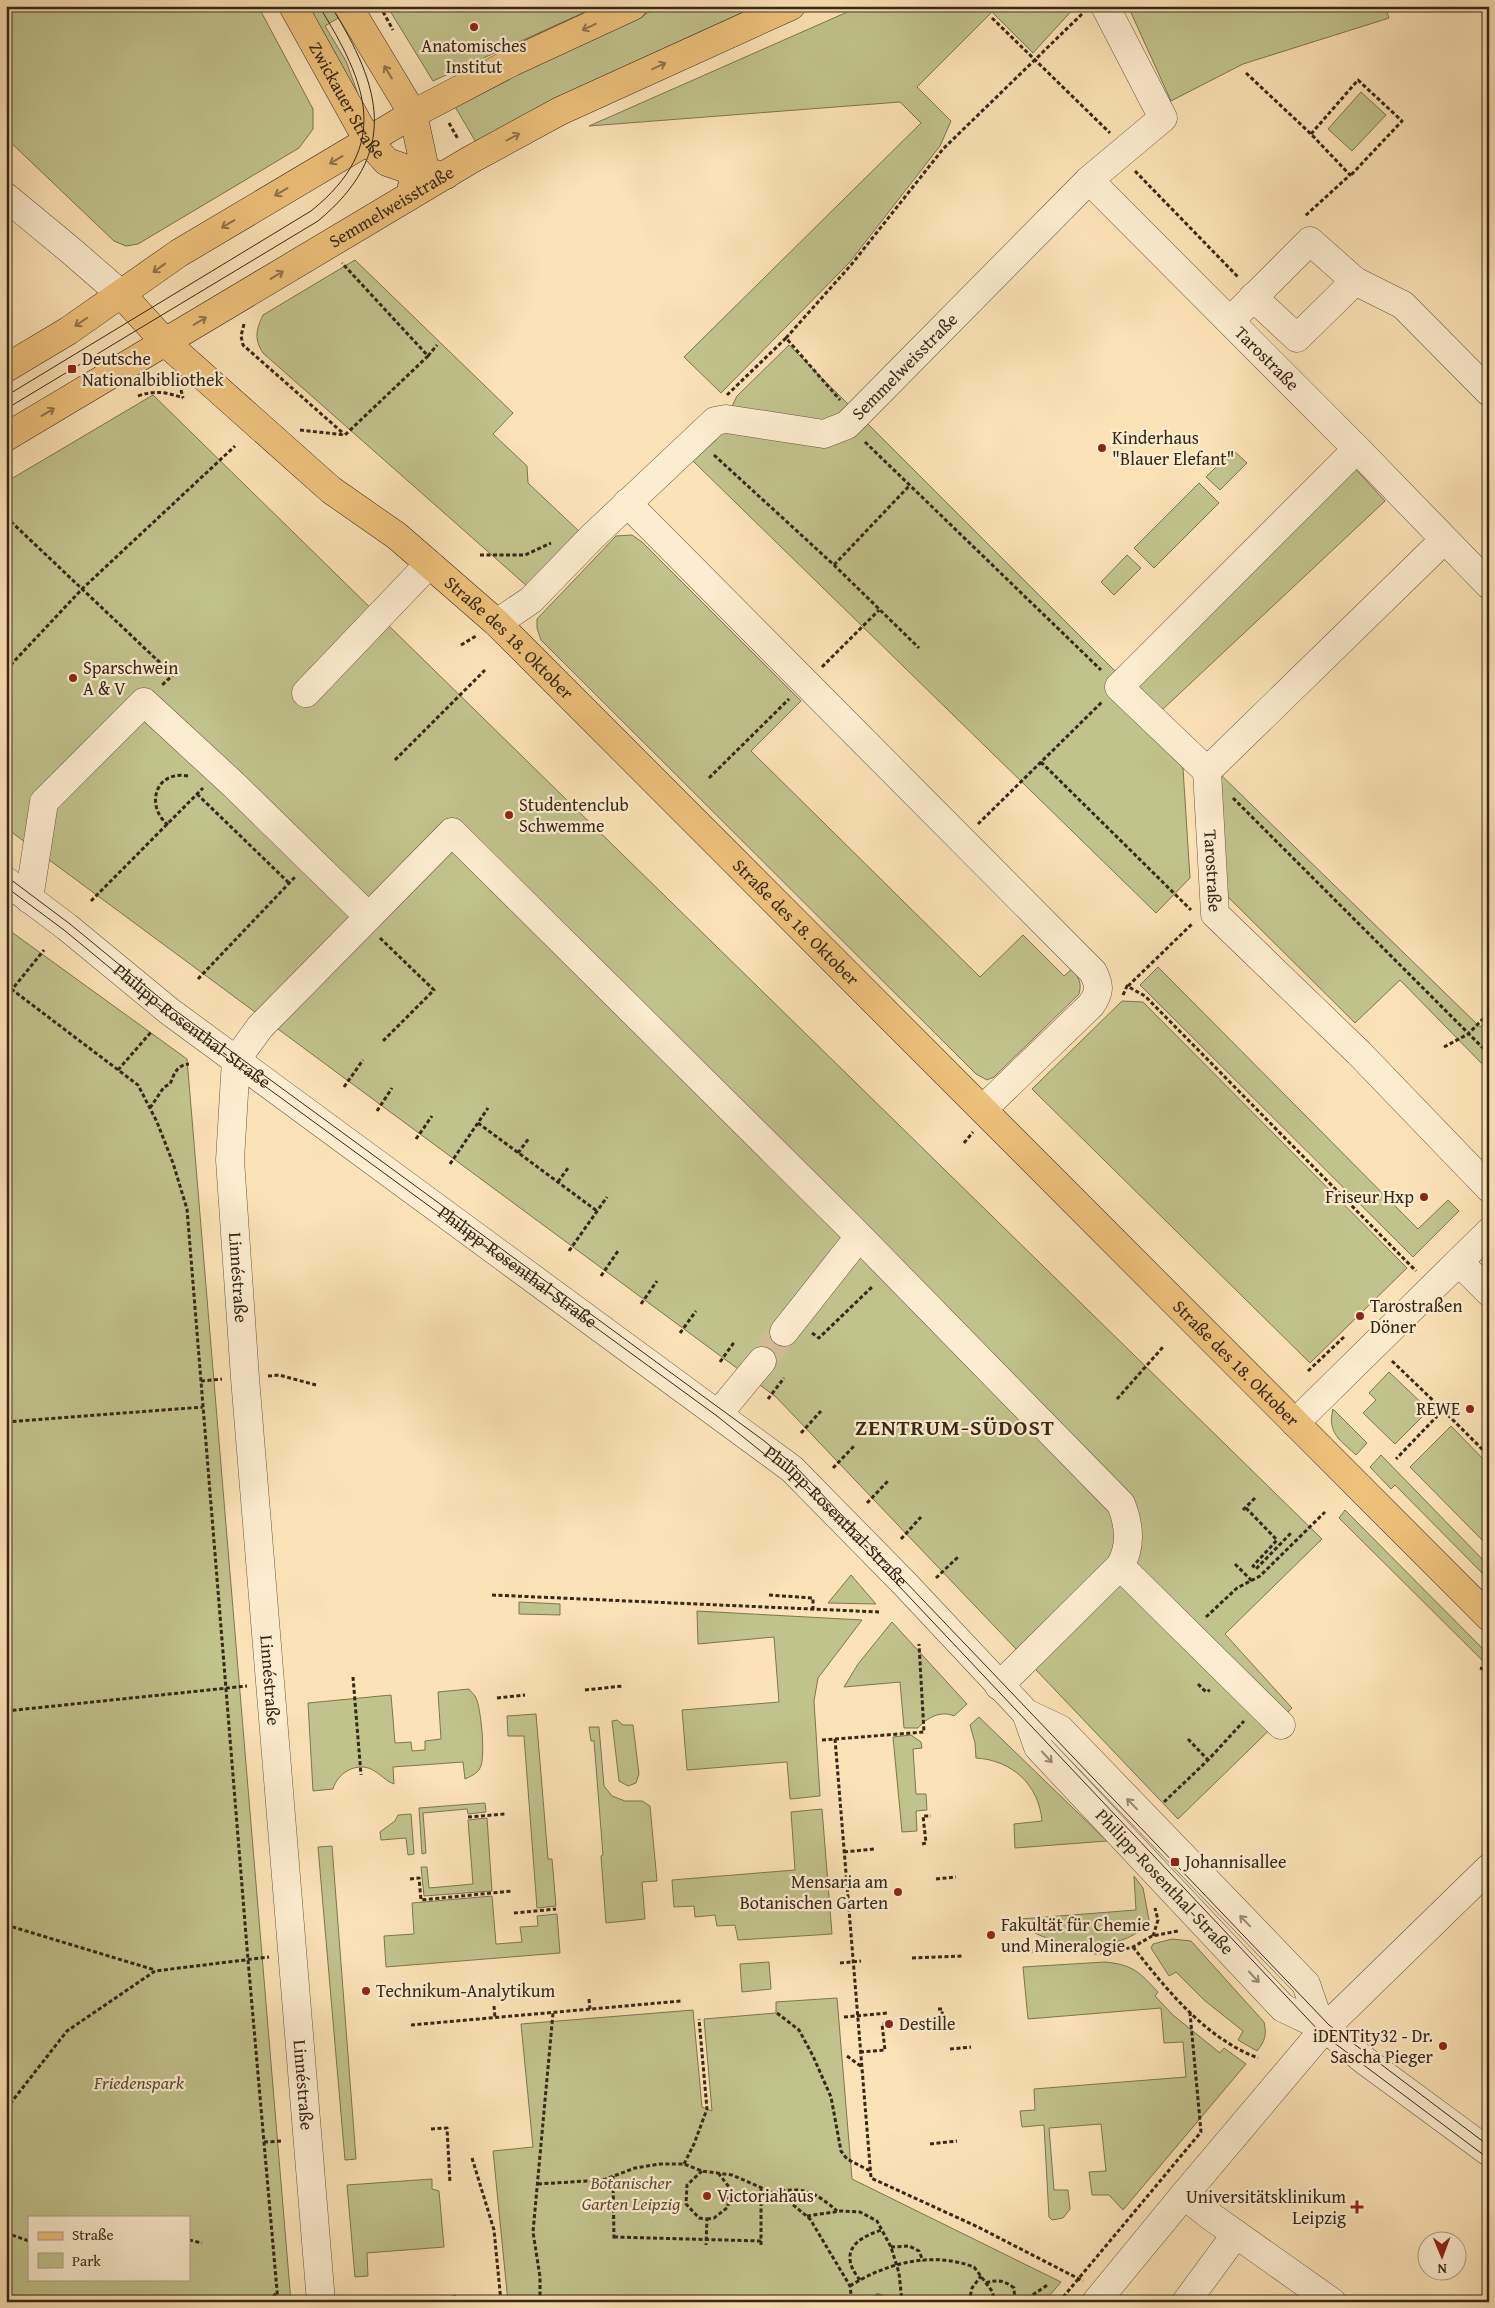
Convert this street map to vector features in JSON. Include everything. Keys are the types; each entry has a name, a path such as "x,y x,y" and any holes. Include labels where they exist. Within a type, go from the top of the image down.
{"main road":[{"name":"Zwickauer Straße","path":"293,6 368,140 387,162 420,173 446,174"},
{"path":"348,6 413,114 423,160 420,173 409,191 392,207"},
{"path":"6,368 122,295 179,253 413,114 512,62 633,6"},
{"name":"Semmelweisstraße","path":"6,437 446,174 560,111 791,6"},
{"name":"Straße des 18. Oktober","path":"122,295 165,342 331,490 397,536 497,623 881,1010 983,1109 1489,1617"}],"street":[{"name":"Semmelweisstraße","path":"705,429 726,418 824,434 851,421 1089,180 1162,118 1094,10"},
{"name":"Tarostraße","path":"1089,180 1211,301 1489,585"},
{"name":"Straße des 18. Oktober","path":"6,197 69,248 122,295"},
{"path":"1230,321 1310,241 1355,281 1402,305 1489,392"},
{"path":"1253,298 1297,338 1355,281"},
{"path":"497,623 531,600 627,503 705,429"},
{"path":"1357,449 1119,687 1207,771 1444,540"},
{"path":"627,503 1093,972 1109,992 1097,996 1091,1005 983,1109"},
{"path":"306,693 404,593 429,564"},
{"path":"29,898 44,802 144,702 208,781 311,860 366,919"},
{"name":"Tarostraße","path":"1207,771 1215,914 1358,1053 1489,1188"},
{"path":"236,1060 260,1027 452,832 860,1237 1121,1504 1128,1521 1128,1541 1125,1558 1120,1566 999,1686"},
{"name":"Philipp-Rosenthal-Straße","path":"6,881 169,1011 719,1413 792,1469 905,1584 999,1686 1026,1713 1060,1729 1306,1984 1315,2010 1325,2028 1364,2060 1489,2152"},
{"name":"Linnéstraße","path":"236,1060 230,1170 245,1378 321,2302"},
{"path":"1295,1423 1489,1232"},
{"path":"790,1325 860,1237"},
{"path":"1459,1262 1489,1292"},
{"path":"719,1413 762,1361"},
{"path":"1120,1566 1281,1725"},
{"path":"1099,2298 1184,2194 1325,2028 1489,1868"},
{"path":"1184,2194 1236,2234 1332,2302"},
{"path":"1186,2302 1236,2234"}],"path":[{"path":"920,648 834,565 705,429 716,405 786,338 851,265 943,149 1034,60 1094,10"},
{"path":"992,18 1239,276 1211,301"},
{"path":"1246,74 1311,134 1350,175"},
{"path":"1302,220 1350,175 1402,121 1358,80 1311,134"},
{"path":"326,246 428,356"},
{"path":"236,300 254,315 242,326 241,336 244,345 345,435 428,356 437,345"},
{"path":"786,338 851,421 910,485 1119,687 962,840"},
{"path":"138,396 151,391 163,392 184,398"},
{"path":"6,670 82,589 235,446"},
{"path":"834,565 910,485"},
{"path":"6,517 173,675"},
{"path":"480,555 525,555 555,541"},
{"path":"710,778 879,610"},
{"path":"395,760 485,670"},
{"path":"1041,762 1191,911"},
{"path":"1207,771 1489,1054"},
{"path":"168,825 157,814 154,802 157,790 164,781 173,776 186,775 191,777"},
{"path":"91,901 168,825 208,781"},
{"path":"197,794 289,883"},
{"path":"198,979 311,860"},
{"path":"1109,992 1125,993 1128,986 1198,918"},
{"path":"366,919 434,990 383,1041"},
{"path":"6,997 44,950"},
{"path":"6,985 138,1085 173,1164 187,1209 248,1960 278,2302"},
{"path":"1109,992 1128,986 1145,996 1433,1287"},
{"path":"1444,1047 1468,1034 1489,1013"},
{"path":"118,1070 152,1031"},
{"path":"344,1086 364,1060"},
{"path":"150,1109 164,1088 170,1084 175,1070 184,1064 189,1064"},
{"path":"377,1111 392,1088"},
{"path":"450,1164 488,1108"},
{"path":"416,1139 432,1116"},
{"path":"478,1123 597,1211"},
{"path":"518,1153 528,1138"},
{"path":"558,1182 568,1168"},
{"path":"569,1251 607,1197"},
{"path":"601,1276 618,1251"},
{"path":"790,1325 819,1338 889,1267"},
{"path":"640,1304 657,1281"},
{"path":"680,1333 696,1311"},
{"path":"720,1362 735,1341"},
{"path":"1375,1345 1444,1410 1489,1456"},
{"path":"1117,1399 1163,1347"},
{"path":"279,1375 316,1385"},
{"path":"768,1399 784,1378"},
{"path":"201,1381 214,1380"},
{"path":"6,1422 203,1407"},
{"path":"801,1433 821,1410"},
{"path":"1396,1460 1444,1410"},
{"path":"833,1468 855,1445"},
{"path":"867,1503 888,1482"},
{"path":"1256,1497 1245,1509 1277,1540 1253,1566 1256,1569 1292,1532"},
{"path":"1190,1634 1237,1588 1260,1576 1325,1512"},
{"path":"901,1539 921,1517"},
{"path":"936,1578 958,1557"},
{"path":"1235,1564 1252,1581"},
{"path":"492,1595 879,1612"},
{"path":"769,1595 814,1598 813,1609"},
{"path":"822,1740 924,1732 919,1644"},
{"path":"1480,1668 1489,1671"},
{"path":"353,1677 361,1775"},
{"path":"1203,1679 1197,1686 1206,1692"},
{"path":"585,1690 623,1686"},
{"path":"6,1710 226,1687"},
{"path":"497,1698 524,1695"},
{"path":"1162,1803 1208,1760 1260,1704"},
{"path":"835,1739 871,2178 978,2226 1080,2279 1099,2298"},
{"path":"1188,1739 1208,1760"},
{"path":"468,1817 505,1814"},
{"path":"922,1844 926,1843 924,1816 931,1816"},
{"path":"844,1852 874,1849"},
{"path":"936,1878 956,1877"},
{"path":"410,1879 419,1878 421,1900 512,1891"},
{"path":"1152,1936 1158,1920 1154,1903"},
{"path":"514,1912 556,1909"},
{"path":"6,1925 155,1970 292,1954"},
{"path":"1022,1951 1108,1953 1133,1947 1152,1936 1182,1930"},
{"path":"1133,1947 1172,1996 1190,2013 1237,2048 1258,2058"},
{"path":"912,1958 963,1956"},
{"path":"840,1963 861,1962"},
{"path":"6,2109 67,2031 155,1970"},
{"path":"588,1999 590,2009"},
{"path":"411,2025 681,2001"},
{"path":"494,2006 495,2018"},
{"path":"938,2009 942,2008 943,2026 948,2025"},
{"path":"540,2302 540,2277 533,2232 553,2013"},
{"path":"777,2013 799,2030 813,2056 831,2097 841,2151 847,2159 870,2172"},
{"path":"844,2017 888,2013"},
{"path":"1059,2302 1201,2132 1190,2013"},
{"path":"684,2164 694,2144 707,2109 699,2019"},
{"path":"860,2052 885,2050 882,2024 889,2024"},
{"path":"950,2049 971,2047"},
{"path":"847,2056 862,2067"},
{"path":"431,2129 447,2128 450,2182"},
{"path":"930,2144 957,2140"},
{"path":"472,2158 494,2230 501,2302"},
{"path":"538,2184 603,2180 635,2168 652,2165 684,2164 702,2171 732,2175 785,2198 807,2216 850,2286 852,2302"},
{"path":"702,2171 687,2185 686,2204 699,2218 714,2218 728,2207 728,2187 718,2174"},
{"path":"613,2176 614,2239 706,2239 761,2243 762,2187"},
{"path":"774,2193 787,2189 805,2190 821,2197 837,2211"},
{"path":"807,2216 837,2211 860,2212 877,2221 890,2247 899,2274 902,2302"},
{"path":"706,2219 706,2245"},
{"path":"860,2280 853,2271 851,2250 857,2241 882,2230"},
{"path":"6,2233 28,2241"},
{"path":"190,2240 202,2243"},
{"path":"890,2247 909,2246 919,2251 923,2261"},
{"path":"850,2286 872,2272 896,2265 934,2259 966,2264 976,2269 992,2292 995,2302"},
{"path":"6,2276 8,2302"},
{"path":"969,2302 972,2288 981,2276"},
{"path":"986,2283 995,2280 1007,2282 1014,2288 1015,2302"},
{"path":"1022,2302 1049,2284"},
{"path":"269,2302 277,2292"},
{"path":"454,2295 454,2302"}],"green space":[{"path":"6,6 258,6 313,109 313,129 299,148 138,244 126,246 114,241 6,138"},
{"path":"305,6 338,6 343,15 325,26 346,61 358,94 356,96"},
{"path":"387,6 598,6 433,81"},
{"path":"663,6 765,6 477,144 454,105 569,48"},
{"path":"861,6 1076,6 1033,53 992,12 917,87 951,121 940,146 849,263 721,393 684,357 921,123 900,102 589,126"},
{"path":"1128,6 1385,6 1389,18 1243,64 1171,101"},
{"path":"1361,92 1386,115 1352,151 1328,129"},
{"path":"355,260 513,413 493,434 527,466 528,483 582,534 528,587 263,353 260,348 257,334 263,315"},
{"path":"789,345 1181,737 1190,878 1156,913 693,461 716,440 737,396"},
{"path":"153,395 1322,1539 1225,1634 1292,1708 1178,1819 776,1397 6,828 6,482"},
{"path":"1233,450 1247,463 1220,490 1206,477"},
{"path":"1350,463 1385,501 1162,710 1131,679"},
{"path":"1199,483 1219,503 1154,568 1134,548"},
{"path":"632,535 642,542 801,701 751,751 980,977 1023,935 1064,976 1072,969 1080,984 1079,994 994,1077 987,1080 976,1074 541,640 537,628 537,619 616,536"},
{"path":"1127,555 1141,568 1114,595 1101,582"},
{"path":"1219,773 1480,1027 1489,1019 1489,1071 1400,980 1355,1023 1224,893"},
{"name":"Friedenspark","path":"6,928 187,1059 291,2302 6,2302"},
{"path":"1158,967 1418,1229 1448,1200 1459,1211 1413,1257 1140,985"},
{"path":"1122,1001 1143,1002 1407,1268 1310,1363 1032,1089"},
{"path":"1389,1372 1429,1410 1395,1444 1363,1413 1376,1400 1369,1393"},
{"path":"1333,1409 1367,1443 1356,1455 1340,1440 1333,1430"},
{"path":"1451,1426 1489,1465 1489,1547 1410,1467"},
{"path":"1381,1455 1489,1566 1489,1580 1395,1485 1391,1489 1370,1467"},
{"path":"1345,1510 1489,1655 1489,1667 1339,1518"},
{"path":"851,1575 876,1604 828,1603"},
{"path":"519,1602 560,1604 560,1615 519,1614"},
{"path":"697,1611 862,1620 818,1678 814,1701 820,1796 790,1799 787,1762 687,1770 682,1710 779,1702 774,1637 698,1644"},
{"path":"892,1622 967,1704 954,1716 944,1714 934,1716 918,1728 904,1728 900,1682 844,1687 858,1664"},
{"path":"469,1689 478,1703 482,1733 482,1763 474,1775 465,1779 463,1762 393,1767 394,1784 371,1769 359,1767 343,1774 333,1789 313,1791 308,1703 391,1695 395,1743 411,1742 412,1751 425,1750 425,1741 441,1739 438,1692"},
{"path":"536,1714 548,1859 552,1859 556,1906 537,1908 524,1736 508,1736 507,1716"},
{"path":"979,1717 1107,1841 1015,1848 1014,1824 1042,1821 1040,1808 1029,1786 1012,1769 989,1760 976,1758 975,1743 970,1725"},
{"path":"617,1720 623,1725 633,1725 639,1774 636,1783 628,1786 619,1781 612,1721"},
{"path":"589,1727 599,1727 604,1786 612,1796 625,1801 642,1801 650,1806 657,1881 642,1882 645,1919 606,1923 594,1741 591,1741"},
{"path":"911,1735 921,1742 922,1748 913,1749 916,1794 926,1794 927,1810 916,1811 917,1831 902,1832 893,1737"},
{"path":"485,1803 486,1812 468,1814 467,1809 423,1813 426,1853 422,1854 419,1808"},
{"path":"822,1809 832,1934 738,1940 735,1925 717,1926 715,1915 695,1917 694,1906 674,1907 672,1880 795,1870 791,1812"},
{"path":"411,1814 414,1854 408,1855 406,1838 381,1840 380,1832 395,1821 398,1815"},
{"path":"487,1818 492,1891 424,1896 421,1867 427,1867 429,1888 473,1884 468,1820"},
{"path":"332,1846 356,2159 345,2160 318,1847"},
{"path":"1134,1876 1143,1888 1149,1920 1140,1930 1128,1938 1097,1945 1064,1943 1037,1934 1020,1919 1136,1910"},
{"path":"492,1896 496,1944 522,1942 520,1927 538,1926 537,1916 557,1914 560,1953 386,1967 384,1936 414,1934 412,1903"},
{"path":"1172,1939 1191,1941 1264,2022 1265,2038 1257,2051 1238,2040 1243,2031 1204,2000 1176,1972 1169,1976 1151,1948 1153,1944"},
{"path":"769,1962 771,1989 742,1992 740,1964"},
{"path":"1105,1962 1123,1965 1135,1971 1146,1979 1158,1992 1155,1996 1173,2015 1220,2053 1224,2048 1246,2064 1123,2210 1109,2195 1092,2195 1089,2172 1106,2171 1101,2124 1049,2128 1054,2190 1068,2190 1070,2209 1063,2218 1052,2220 1049,2217 1044,2125 1022,2127 1020,2111 1035,2110 1034,2089 1186,2077 1183,2042 1164,2043 1161,2008 1028,2019 1023,1967"},
{"name":"Botanischer Garten Leipzig","path":"837,1998 852,2179 1061,2282 1044,2302 508,2302 493,2151 533,2147 521,2024 693,2010 702,2107 712,2111 704,2019 776,2013 776,2002"},
{"path":"432,2179 432,2189 439,2191 444,2247 367,2253 368,2276 355,2277 347,2185"}],"waterway":[{"path":"878,2296 893,2302"}],"tunnel":[{"path":"762,1361 784,1332"}],"tram line":[{"path":"6,396 311,211 337,186 354,162 362,138 364,113 359,88 350,62 319,6"},
{"path":"6,409 318,221 344,196 362,170 372,145 374,119 371,92 362,65 331,6"},
{"path":"6,876 70,924 172,1008 763,1440 795,1466 1329,2025 1489,2146"},
{"path":"6,887 64,930 166,1014 717,1416 788,1473 830,1513 1321,2033 1489,2159"}],"place":[{"name":"Anatomisches Institut","path":"474,27"},
{"name":"Deutsche Nationalbibliothek","path":"72,369"},
{"name":"Kinderhaus \"Blauer Elefant\"","path":"1102,448"},
{"name":"Sparschwein A & V","path":"73,678"},
{"name":"Studentenclub Schwemme","path":"509,815"},
{"name":"Friseur Hxp","path":"1424,1197"},
{"name":"Tarostraßen Döner","path":"1360,1316"},
{"name":"REWE","path":"1470,1409"},
{"name":"Johannisallee","path":"1175,1862"},
{"name":"Mensaria am Botanischen Garten","path":"898,1892"},
{"name":"Fakultät für Chemie und Mineralogie","path":"991,1935"},
{"name":"Technikum-Analytikum","path":"366,1991"},
{"name":"Destille","path":"889,2024"},
{"name":"iDENTity32 - Dr. Sascha Pieger","path":"1443,2046"},
{"name":"Victoriahaus","path":"707,2196"},
{"name":"Universitätsklinikum Leipzig","path":"1357,2207"}],"district":[{"name":"ZENTRUM-SÜDOST","path":"955,1427"}]}
